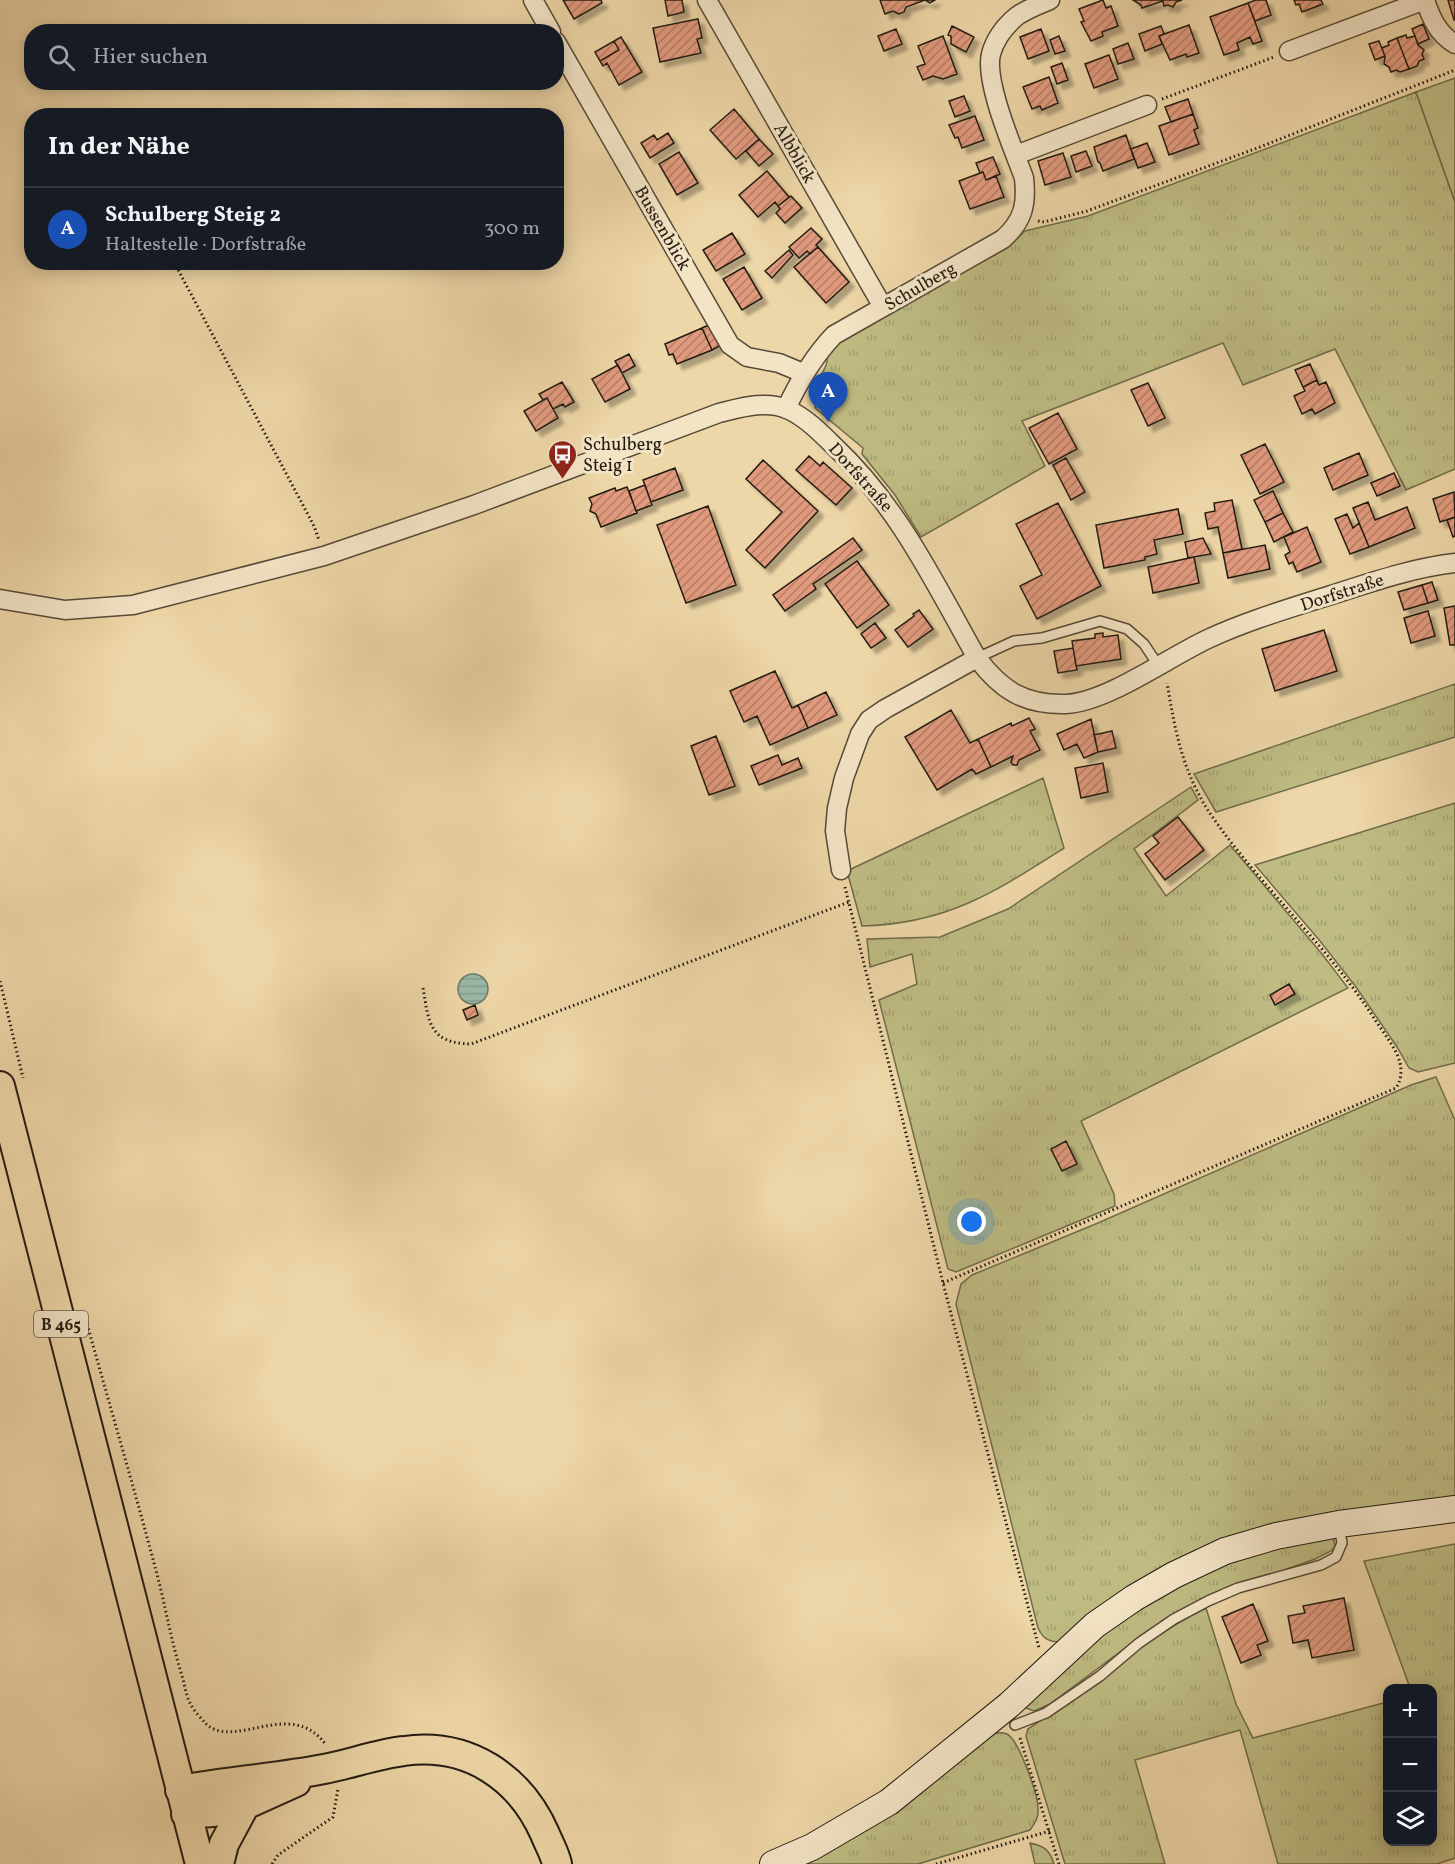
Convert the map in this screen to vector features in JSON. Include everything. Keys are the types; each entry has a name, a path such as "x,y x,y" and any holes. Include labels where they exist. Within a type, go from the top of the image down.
{"main road":[{"name":"B 465","path":"12,1084 183,1802 200,1864"},
{"path":"183,1802 405,1750 451,1753 474,1760 509,1781 524,1796 538,1818 557,1864"},
{"path":"183,1802 213,1812 245,1805 329,1768"},
{"path":"219,1864 224,1844 245,1805"}],"street":[{"path":"533,0 546,24"},
{"name":"Albblick","path":"707,0 883,307"},
{"path":"1021,218 1025,193 1024,178 992,84 991,55 1003,29 1029,8 1050,0"},
{"path":"1289,51 1425,0 1431,18 1440,32 1455,44"},
{"name":"Bussenblick","path":"564,56 730,345 747,357 779,363 803,374"},
{"path":"1016,155 1147,105"},
{"name":"Schulberg","path":"786,409 803,374 834,335 1003,238 1013,230 1021,218"},
{"name":"Dorfstraße","path":"0,598 65,609 133,605 324,556 474,506 719,413 747,406 786,409 821,433 858,469 904,529 977,658 991,677 1023,699 1068,704 1087,700 1107,693 1212,637 1263,617 1403,572 1455,563"},
{"path":"841,870 835,831 837,808 844,778 860,734 869,720 885,709 977,658"},
{"path":"773,1864 813,1847 889,1802 1009,1705 1095,1625 1134,1598 1174,1575 1225,1551 1276,1536 1339,1524 1455,1509"}],"lane":[{"path":"977,658 1014,641 1042,638 1100,621 1126,629 1144,644 1158,665"},
{"path":"1015,1725 1046,1713 1100,1676 1139,1643 1174,1619 1208,1601 1238,1588 1321,1565 1336,1557 1342,1543 1339,1524"}],"path":[{"path":"1147,105 1289,51"},
{"path":"1021,218 1044,222 1087,211 1260,147 1455,70"},
{"path":"178,270 314,526"},
{"path":"943,1283 1396,1088 1401,1081 1401,1069 1396,1053 1354,989 1277,899 1209,811 1192,782 1179,749 1166,679 1158,665"},
{"path":"841,870 943,1283 1045,1670"},
{"path":"423,988 429,1022 438,1035 452,1044 471,1044 849,902"},
{"path":"0,981 12,1084"},
{"path":"84,1312 191,1706 207,1725 227,1732 259,1726 292,1724 311,1729 330,1750 329,1768 338,1791 333,1817 278,1855 272,1864"},
{"path":"1015,1725 1059,1864"},
{"path":"936,1864 1050,1832"}],"green space":[{"path":"1455,78 1455,202 1416,92"},
{"path":"1416,92 1455,202 1455,469 1406,490 1335,349 1243,385 1223,343 1022,421 1045,466 921,537 895,495 862,454 863,448 815,408 817,383 826,367 827,356 839,341 1007,248 1025,231 1088,216"},
{"path":"1455,684 1455,737 1216,812 1194,774"},
{"path":"1043,778 1064,848 969,903 920,919 862,926 847,871"},
{"path":"1191,787 1198,800 1134,849 1166,896 1230,845 1348,988 1081,1121 1114,1194 1115,1206 956,1272 948,1269 879,1000 917,984 912,954 870,967 867,939 940,937 1008,909"},
{"path":"1455,803 1455,1063 1418,1072 1409,1068 1356,987 1255,865"},
{"path":"1436,1077 1455,1120 1455,1501 1304,1521 1058,1642 1046,1638 1038,1628 956,1304 961,1284 972,1275 1098,1223 1411,1085"},
{"path":"1333,1537 1335,1546 1331,1551 1315,1559 1205,1598 1179,1611 1148,1631 1050,1704 1034,1711 1026,1708 1027,1702 1106,1628 1208,1569 1276,1546"},
{"path":"1455,1544 1455,1858 1437,1864 1278,1864 1240,1730 1135,1760 1165,1864 1065,1864 1026,1736 1028,1729 1159,1635 1206,1608 1236,1704 1253,1738 1383,1703 1383,1846 1437,1846 1437,1684 1409,1684 1364,1561"},
{"path":"993,1733 1005,1733 1012,1738 1027,1768 1038,1808 1037,1817 1030,1830 918,1864 793,1864"},
{"path":"1030,1843 1046,1849 1054,1864 1035,1864"}],"shaded area":[{"path":"473,974 484,978 488,989 484,1000 473,1004 462,1000 458,989 462,978"}],"building":[{"path":"563,0 601,0 602,3 574,19"},
{"path":"665,0 682,0 684,12 668,16"},
{"path":"880,0 925,0 906,7 904,12 899,14 893,11 885,14"},
{"path":"1103,0 1106,8 1111,6 1118,26 1102,32 1103,36 1091,41 1081,22 1084,21 1079,9"},
{"path":"1133,0 1182,0 1176,2 1173,7 1164,6 1163,1 1142,8"},
{"path":"1266,0 1271,15 1255,21 1248,3"},
{"path":"1294,0 1321,0 1323,4 1302,12 1299,4 1296,5"},
{"path":"1448,0 1455,0 1455,20 1454,20"},
{"path":"1248,3 1262,41 1253,44 1250,37 1237,43 1239,50 1224,55 1210,17"},
{"path":"698,19 702,38 697,39 701,53 660,62 653,28"},
{"path":"1423,24 1429,39 1418,44 1412,29"},
{"path":"1189,25 1199,53 1187,57 1186,54 1170,60 1159,36"},
{"path":"952,26 974,37 966,52 951,44 951,36 948,35"},
{"path":"1161,26 1164,34 1159,36 1162,44 1145,51 1139,34"},
{"path":"896,29 902,44 884,51 878,36"},
{"path":"1041,29 1049,51 1028,59 1020,37"},
{"path":"1406,35 1407,38 1415,36 1418,45 1424,50 1422,54 1424,59 1419,61 1417,66 1409,69 1397,38"},
{"path":"943,36 957,74 943,79 933,76 923,80 917,67 925,64 918,46"},
{"path":"1059,36 1065,51 1055,54 1050,40"},
{"path":"621,37 642,72 619,85 607,63 603,66 600,61 619,50 614,41"},
{"path":"1397,38 1409,69 1391,72 1384,64 1385,57 1382,48"},
{"path":"614,41 619,50 600,61 595,52"},
{"path":"1379,41 1385,56 1375,60 1369,44"},
{"path":"1128,43 1134,59 1118,64 1113,49"},
{"path":"1109,55 1118,79 1094,88 1085,64"},
{"path":"1062,63 1068,80 1057,84 1051,67"},
{"path":"1049,77 1058,103 1042,110 1040,106 1032,109 1023,87"},
{"path":"964,96 970,111 955,117 949,101"},
{"path":"1188,99 1193,114 1171,122 1165,107"},
{"path":"734,109 759,139 736,159 710,130"},
{"path":"1193,114 1198,128 1194,130 1199,144 1169,155 1159,126"},
{"path":"975,116 984,140 962,148 958,137 955,138 949,125"},
{"path":"668,133 674,143 650,158 641,143 654,135 657,140"},
{"path":"1126,135 1134,159 1103,171 1094,147"},
{"path":"759,139 773,154 759,166 746,151"},
{"path":"1147,143 1155,162 1138,168 1131,149"},
{"path":"1086,151 1092,166 1076,172 1071,156"},
{"path":"679,152 698,183 677,195 659,164"},
{"path":"1063,153 1071,177 1045,185 1038,161"},
{"path":"993,157 1000,174 986,180 976,163"},
{"path":"767,171 789,197 778,206 775,202 758,217 739,195"},
{"path":"983,172 986,180 996,176 1004,197 970,209 959,181"},
{"path":"791,196 802,208 785,223 776,213 780,209 778,206"},
{"path":"811,228 822,239 816,245 818,247 810,254 807,251 799,258 789,247"},
{"path":"732,233 745,254 716,271 703,250"},
{"path":"818,247 849,282 826,303 794,267"},
{"path":"789,250 793,255 772,278 765,271"},
{"path":"744,267 762,298 742,310 723,279"},
{"path":"711,324 723,344 712,350 702,328"},
{"path":"702,328 712,350 677,364 673,354 669,355 665,344"},
{"path":"629,354 635,366 622,373 615,361"},
{"path":"1310,364 1317,380 1303,387 1295,370"},
{"path":"618,365 630,389 605,402 592,379"},
{"path":"1317,380 1319,385 1326,382 1335,403 1315,414 1312,409 1302,414 1294,396 1305,391 1303,387"},
{"path":"562,382 574,402 565,407 563,404 553,409 547,398 543,400 539,394"},
{"path":"1148,383 1165,418 1148,426 1131,390"},
{"path":"547,398 558,418 536,431 524,411"},
{"path":"1058,413 1077,449 1049,464 1029,428"},
{"path":"1265,444 1284,482 1260,494 1241,455"},
{"path":"1359,453 1368,475 1333,490 1324,468"},
{"path":"809,456 820,466 823,462 852,488 836,505 796,470"},
{"path":"1066,458 1085,492 1071,500 1053,465"},
{"path":"763,460 818,511 765,568 746,550 782,512 746,479"},
{"path":"675,468 683,490 651,502 643,480"},
{"path":"1394,473 1400,486 1377,496 1371,483"},
{"path":"645,485 652,505 636,511 629,491"},
{"path":"627,487 637,513 601,527 596,514 590,511 592,504 589,498 615,488 616,491"},
{"path":"1273,491 1283,513 1265,522 1254,500"},
{"path":"1454,492 1455,517 1440,522 1433,499"},
{"path":"1232,500 1242,549 1223,553 1218,527 1208,529 1205,513 1215,511 1214,503"},
{"path":"1368,502 1375,520 1407,507 1415,528 1369,547 1353,508"},
{"path":"1058,503 1101,586 1037,619 1020,586 1042,575 1016,524"},
{"path":"708,506 736,585 686,603 657,525"},
{"path":"1178,509 1183,534 1154,540 1157,554 1145,557 1145,560 1104,568 1096,525"},
{"path":"1283,513 1293,532 1274,542 1265,522"},
{"path":"1347,514 1353,528 1359,523 1369,547 1350,554 1335,519"},
{"path":"1455,517 1455,536 1453,537 1447,520"},
{"path":"1307,527 1321,562 1297,572 1293,562 1289,564 1285,555 1290,552 1284,537"},
{"path":"853,538 862,550 813,584 816,589 785,611 773,595"},
{"path":"1203,538 1211,554 1188,558 1185,542"},
{"path":"1265,545 1270,569 1228,578 1223,553"},
{"path":"1194,557 1199,583 1153,593 1148,567"},
{"path":"857,561 889,605 857,628 825,584"},
{"path":"1432,582 1438,600 1428,603 1422,585"},
{"path":"1422,585 1428,603 1404,610 1398,592"},
{"path":"1455,606 1455,645 1450,645 1444,608"},
{"path":"919,610 933,629 908,647 895,630"},
{"path":"1428,611 1435,636 1411,643 1404,618"},
{"path":"875,623 886,638 871,648 861,634"},
{"path":"1324,630 1337,671 1275,691 1262,649"},
{"path":"1103,633 1103,637 1118,635 1121,659 1076,666 1072,641 1095,638 1095,634"},
{"path":"1073,648 1077,670 1058,673 1054,651"},
{"path":"775,671 792,708 798,705 808,728 770,745 757,716 744,722 730,691"},
{"path":"826,692 837,715 808,728 798,705"},
{"path":"951,710 970,743 978,739 991,767 976,774 972,769 937,790 905,737"},
{"path":"1029,718 1035,729 1030,731 1040,750 1019,760 1017,765 1011,762 1013,756 991,767 978,739 1011,723 1012,726"},
{"path":"1091,719 1098,752 1084,758 1077,744 1064,750 1057,734"},
{"path":"1112,731 1116,748 1098,752 1094,735"},
{"path":"716,736 735,786 709,795 691,746"},
{"path":"778,755 782,765 798,758 802,768 759,785 751,766"},
{"path":"1103,763 1108,792 1081,798 1075,768"},
{"path":"1178,817 1204,850 1165,880 1145,854 1159,843 1153,836"},
{"path":"1289,984 1295,994 1275,1005 1270,995"},
{"path":"475,1005 478,1015 467,1020 463,1010"},
{"path":"1066,1141 1077,1164 1062,1171 1051,1149"},
{"path":"1344,1598 1354,1650 1312,1658 1308,1640 1293,1643 1288,1616 1305,1613 1303,1606"},
{"path":"1253,1604 1268,1641 1257,1645 1261,1655 1241,1663 1222,1617"}],"place":[{"name":"Schulberg Steig 2","path":"828,422"},
{"name":"Schulberg Steig 1","path":"562,480"}]}
